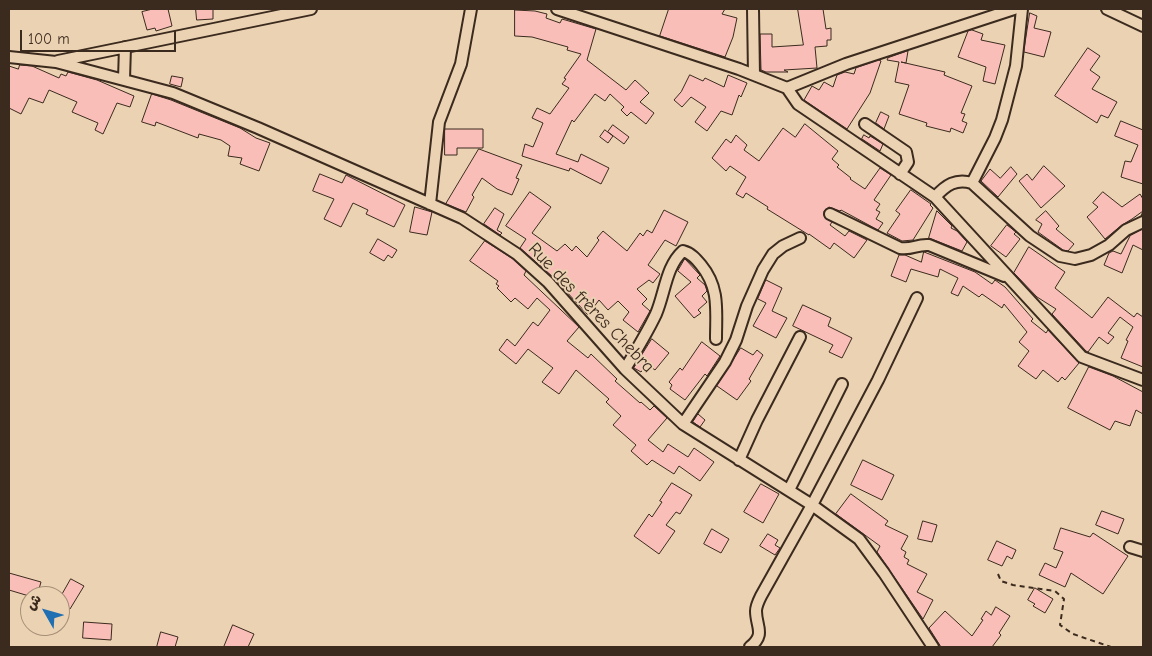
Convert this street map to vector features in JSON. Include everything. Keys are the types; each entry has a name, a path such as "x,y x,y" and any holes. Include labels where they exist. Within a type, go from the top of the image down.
{"street":[{"path":"56,62 312,9"},
{"path":"430,204 439,122 461,64 471,9"},
{"path":"557,9 754,75 787,88 798,104 935,197 1082,357 1143,380"},
{"path":"753,9 754,75"},
{"path":"787,88 846,64 1014,9"},
{"path":"972,183 1002,120 1016,66 1022,9"},
{"path":"1108,9 1143,26"},
{"path":"124,79 125,47"},
{"name":"Rue des frères Chebra","path":"9,57 56,62 173,93 250,124 462,218 517,254 548,282 625,369 683,424 812,505 859,539 933,647"},
{"path":"865,124 906,152 908,162 900,174"},
{"path":"935,197 944,187 954,182 966,181 972,183 1030,236 1060,256 1075,259 1091,255 1110,245 1126,230 1143,222"},
{"path":"830,214 900,248 910,250 921,244 929,245 1008,277"},
{"path":"683,424 725,362 736,340 747,306 763,270 773,254 783,246 800,238"},
{"path":"625,369 656,314 676,257 683,251 690,253 709,275 716,294 716,340"},
{"path":"740,647 748,647 756,643 760,632 756,609 761,596 812,505 878,380 917,298"},
{"path":"738,460 800,337"},
{"path":"789,490 842,384"},
{"path":"1130,547 1143,551"}],"path":[{"path":"998,574 1001,580 1013,585 1055,591 1064,599 1060,624 1073,634 1111,647"}],"building":[{"path":"153,9 168,9 172,26 156,31 155,28 147,30 142,12"},
{"path":"196,9 213,9 213,19 197,20"},
{"path":"669,9 725,9 722,14 737,18 733,37 725,57 660,36"},
{"path":"798,9 823,9 826,29 831,28 831,40 827,40 827,46 815,47 817,68 784,70 788,72 766,72 761,70 760,34 772,34 772,47 803,45"},
{"path":"515,10 535,11 547,14 546,18 560,23 562,19 596,29 587,60 626,90 635,80 649,93 640,102 654,113 646,124 631,112 627,116 621,110 624,107 610,94 605,101 595,94 574,122 572,120 556,154 578,162 581,154 609,168 601,184 570,168 569,171 522,156 525,144 533,147 543,123 532,118 537,108 550,114 569,88 562,84 566,79 564,78 581,54 567,50 568,47 532,37 515,36"},
{"path":"1030,13 1037,16 1034,28 1051,32 1044,57 1024,52"},
{"path":"972,30 983,34 981,40 1005,45 995,84 983,81 986,67 958,57 968,31"},
{"path":"1088,48 1100,56 1090,70 1100,77 1092,89 1117,102 1108,118 1101,115 1097,123 1055,96"},
{"path":"908,51 906,63 901,62 945,72 944,75 972,86 961,113 965,114 962,121 967,123 963,133 951,128 950,132 926,126 927,123 899,114 909,85 895,82 899,62 887,60"},
{"path":"879,60 881,61 870,93 847,129 804,100 812,86 819,90 824,82 833,87 837,75 845,72 854,74 856,68"},
{"path":"20,65 32,66 59,78 61,74 66,76 68,72 97,80 134,96 130,107 117,103 103,134 95,130 98,123 72,112 77,102 49,90 43,103 29,98 21,114 9,108 9,66 18,69"},
{"path":"690,75 703,81 705,78 724,87 728,75 747,83 741,97 739,95 732,115 721,111 707,131 695,122 706,107 691,97 682,107 674,100 681,92"},
{"path":"172,76 183,78 181,87 170,84"},
{"path":"152,94 240,128 256,138 270,143 259,171 240,164 242,158 228,156 230,146 221,140 199,134 198,138 156,122 155,126 142,122"},
{"path":"881,112 889,116 884,129 876,123"},
{"path":"1121,121 1143,130 1143,184 1121,177 1125,161 1131,162 1138,145 1115,136"},
{"path":"805,124 838,151 832,159 839,165 837,167 865,189 880,168 891,175 874,200 880,204 876,210 880,212 876,219 883,223 878,230 841,210 829,207 824,211 825,218 832,222 830,225 845,236 849,231 867,240 854,258 834,243 830,249 767,209 768,207 746,193 743,198 736,194 746,177 730,166 726,171 712,158 726,139 731,143 736,135 747,145 744,150 759,161 783,128 795,137"},
{"path":"613,125 629,137 624,144 608,132"},
{"path":"445,129 483,129 483,148 457,148 457,155 445,155"},
{"path":"605,130 613,136 608,143 600,137"},
{"path":"864,135 869,138 870,136 883,144 880,151 862,139"},
{"path":"479,149 522,165 516,178 519,179 512,195 497,189 482,178 472,195 474,197 466,212 446,204"},
{"path":"1044,166 1065,186 1041,208 1019,181 1027,174 1032,180"},
{"path":"1011,167 1017,174 998,197 981,181 990,169 1000,178"},
{"path":"320,174 342,183 346,175 405,205 394,227 366,214 368,210 353,203 341,227 324,219 334,199 313,191"},
{"path":"911,190 931,204 933,208 913,240 902,241 887,233 900,214 896,211"},
{"path":"530,192 551,207 532,233 557,251 565,244 572,251 576,246 587,257 603,231 627,251 640,233 643,236 647,230 652,233 664,210 688,222 676,246 665,240 648,265 660,274 653,283 649,280 637,289 647,299 642,304 650,311 638,332 623,320 629,312 618,301 608,310 599,300 588,315 553,277 520,248 526,239 506,226"},
{"path":"1103,192 1122,207 1140,194 1143,199 1143,211 1105,239 1087,217 1098,207 1093,203"},
{"path":"415,207 432,212 427,235 410,232"},
{"path":"495,208 504,214 497,230 502,233 500,235 484,224"},
{"path":"937,211 952,226 951,228 957,231 967,242 962,251 929,238"},
{"path":"1046,211 1059,226 1056,229 1074,244 1068,251 1063,250 1038,232 1042,224 1036,220"},
{"path":"1007,225 1016,232 1014,234 1020,239 1006,257 991,246"},
{"path":"1143,229 1143,250 1133,245 1122,273 1104,265 1109,253 1113,251 1121,254 1130,236"},
{"path":"378,239 397,250 392,258 388,255 384,261 370,253"},
{"path":"485,241 513,259 526,271 524,275 579,327 567,341 588,358 591,354 617,379 615,381 640,403 650,410 654,406 667,418 648,440 663,452 668,444 688,457 694,448 714,462 700,481 679,466 674,474 652,460 647,465 631,451 636,445 613,425 621,416 606,402 609,399 576,370 559,394 542,382 553,368 528,349 516,364 499,350 507,339 515,346 533,322 538,326 550,310 537,298 528,309 515,298 511,302 497,288 499,286 496,284 498,281 470,261"},
{"path":"1029,247 1065,272 1055,288 1092,318 1108,297 1134,317 1137,313 1143,317 1143,367 1121,358 1128,341 1126,340 1133,327 1120,317 1108,333 1114,337 1108,344 1099,337 1088,352 1086,351 1052,314 1056,309 1037,297 1014,273"},
{"path":"924,252 975,272 992,284 995,280 1005,287 1033,319 1031,321 1046,333 1048,330 1079,363 1065,380 1062,377 1058,382 1043,370 1036,379 1018,366 1029,351 1019,342 1027,332 1004,304 1002,308 982,294 979,297 963,286 958,296 951,293 958,278 940,269 938,277 911,269 906,282 891,276 899,255 905,255 921,262"},
{"path":"685,259 700,275 697,278 705,285 707,291 702,296 707,302 698,310 701,313 694,318 675,296 691,282 678,271"},
{"path":"766,280 782,288 772,311 787,318 776,338 753,326 766,303 758,299"},
{"path":"803,305 831,318 828,326 852,338 842,358 829,352 833,345 793,326"},
{"path":"652,339 669,353 655,370 647,364 641,372 634,368"},
{"path":"702,342 720,356 707,376 705,374 685,400 670,389 672,385 669,382 680,368 682,370"},
{"path":"741,348 753,355 757,350 763,355 749,379 751,381 737,400 717,386"},
{"path":"1089,367 1113,376 1143,392 1143,414 1136,410 1130,426 1115,421 1110,430 1068,408"},
{"path":"698,414 705,420 700,427 693,422"},
{"path":"863,460 894,475 882,500 851,485"},
{"path":"672,483 692,495 680,514 676,512 666,525 675,531 659,554 634,536 649,514 652,517"},
{"path":"761,484 779,494 763,523 744,512"},
{"path":"851,494 888,521 885,525 908,536 901,549 906,552 904,557 909,560 907,564 927,574 917,592 933,600 923,619 877,552 880,546 836,514"},
{"path":"1102,511 1124,519 1118,534 1096,525"},
{"path":"923,521 937,525 932,542 918,539"},
{"path":"1061,528 1090,537 1093,533 1128,556 1103,594 1071,573 1065,587 1039,575 1045,563 1056,568 1063,552 1054,549"},
{"path":"712,529 729,539 721,553 704,544"},
{"path":"768,534 778,540 775,545 780,548 775,555 760,546"},
{"path":"997,541 1016,550 1012,559 1007,556 1002,566 988,560"},
{"path":"9,573 41,582 40,586 20,586 20,593 9,590"},
{"path":"71,579 84,586 70,609 70,586 67,586"},
{"path":"1035,588 1053,599 1045,613 1033,606 1035,604 1028,600"},
{"path":"996,607 1010,616 999,633 1001,635 992,647 941,647 929,628 945,611 972,636 983,620 981,619 986,611 991,615"},
{"path":"84,622 112,624 111,640 83,638"},
{"path":"233,625 254,634 248,647 224,647"},
{"path":"161,632 178,637 175,647 157,647"}]}
